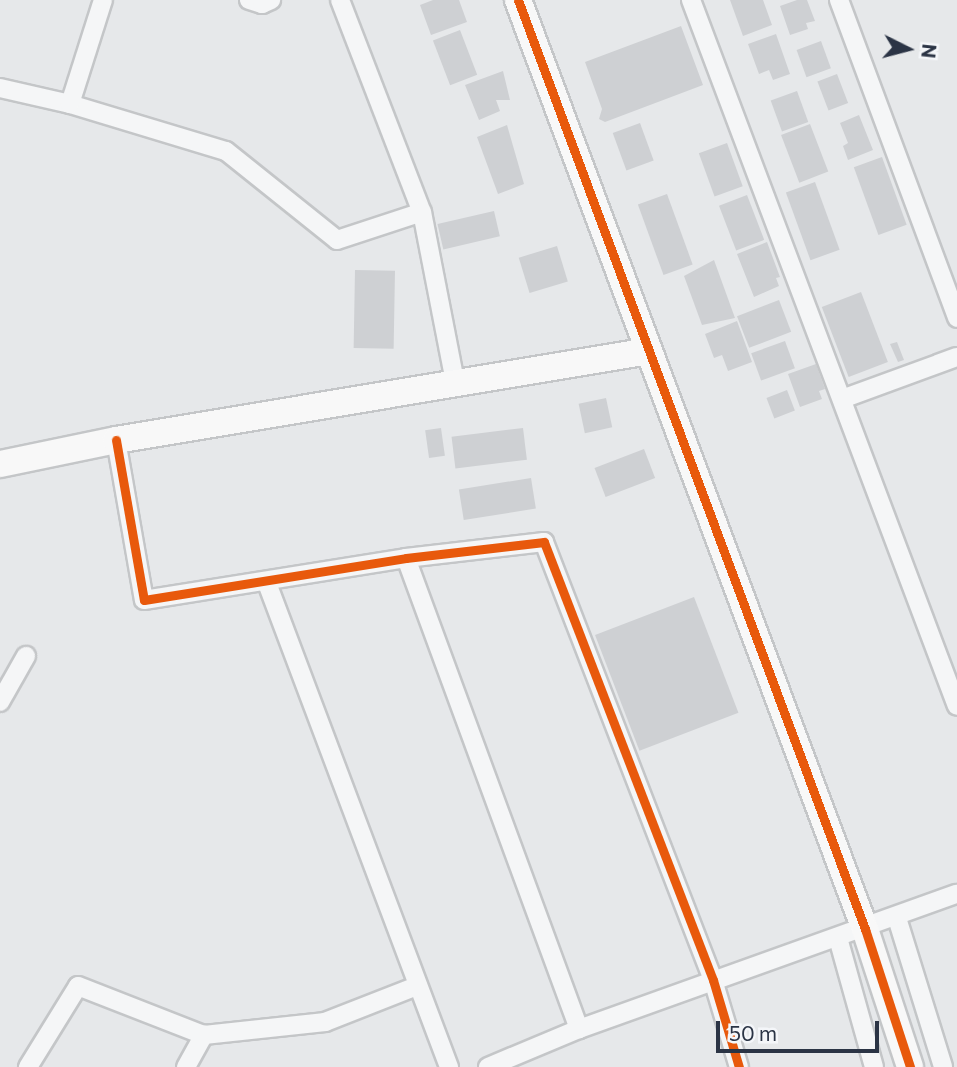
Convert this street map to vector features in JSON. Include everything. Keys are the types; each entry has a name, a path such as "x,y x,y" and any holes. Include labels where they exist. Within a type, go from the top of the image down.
{"street":[{"path":"70,104 103,0"},
{"path":"249,0 271,0"},
{"path":"340,0 422,212 456,387"},
{"path":"518,0 865,929 910,1067"},
{"path":"691,0 957,706"},
{"path":"839,0 957,318"},
{"path":"0,88 70,104 226,151 337,240 422,212"},
{"path":"0,464 116,440 456,387 649,351"},
{"path":"842,399 957,357"},
{"path":"116,440 144,600 267,583 406,558 544,542 713,980 739,1067"},
{"path":"406,558 579,1029"},
{"path":"267,583 449,1067"},
{"path":"1,696 26,656"},
{"path":"488,1067 579,1029 713,980 897,918 957,894"},
{"path":"897,918 943,1067"},
{"path":"838,938 874,1067"},
{"path":"28,1067 78,986 204,1035 325,1022 417,986"},
{"path":"186,1067 204,1035"}],"building":[{"path":"433,0 459,0 467,22 431,35 420,5"},
{"path":"730,0 763,0 772,25 743,36"},
{"path":"797,0 807,0 815,21 806,23 808,29 790,35 780,6"},
{"path":"681,26 703,85 605,122 599,119 602,109 585,62"},
{"path":"460,30 477,75 450,85 433,40"},
{"path":"776,34 790,74 773,80 769,70 759,74 748,44"},
{"path":"821,41 831,68 806,77 797,50"},
{"path":"503,71 510,100 496,100 500,111 479,120 465,85"},
{"path":"837,74 848,103 829,110 817,82"},
{"path":"797,91 808,122 782,132 771,101"},
{"path":"859,115 873,150 848,160 843,146 848,143 840,123"},
{"path":"640,123 654,161 626,171 613,133"},
{"path":"810,124 828,172 799,183 781,135"},
{"path":"507,125 524,184 498,194 477,137"},
{"path":"727,143 743,186 715,196 699,153"},
{"path":"882,157 907,225 878,235 854,167"},
{"path":"815,182 840,250 810,260 786,193"},
{"path":"667,194 693,264 664,275 638,205"},
{"path":"747,195 764,240 736,251 719,206"},
{"path":"494,211 500,236 443,249 437,224"},
{"path":"767,242 780,277 776,278 779,286 754,297 737,254"},
{"path":"557,246 568,281 530,293 519,258"},
{"path":"714,260 735,318 702,325 684,276"},
{"path":"355,270 395,271 394,349 354,348"},
{"path":"861,292 888,362 849,377 822,307"},
{"path":"779,300 791,332 749,348 737,316"},
{"path":"737,321 752,362 728,371 722,355 714,358 705,334"},
{"path":"785,341 795,368 761,381 751,353"},
{"path":"897,342 904,360 898,362 890,344"},
{"path":"816,364 825,389 819,391 822,399 800,407 788,374"},
{"path":"787,390 795,411 774,418 766,398"},
{"path":"606,398 612,427 585,433 579,404"},
{"path":"441,428 445,456 429,458 425,430"},
{"path":"523,428 527,460 455,469 452,437"},
{"path":"644,449 655,478 606,497 595,468"},
{"path":"531,478 536,509 464,520 459,489"},
{"path":"694,597 738,713 639,751 595,635"}],"cycle path":[{"path":"518,0 865,929 910,1067"},
{"path":"116,440 144,600 406,558 544,542 713,980 739,1067"}]}
